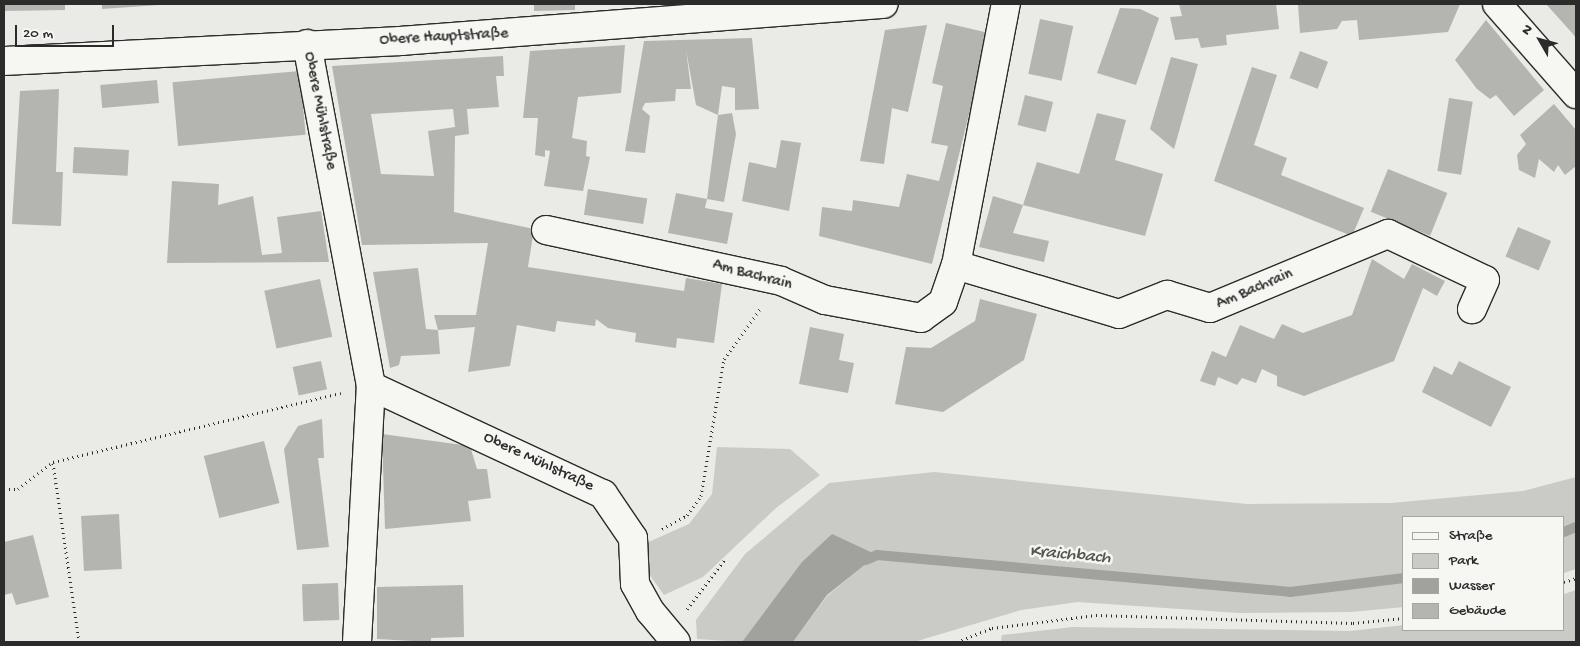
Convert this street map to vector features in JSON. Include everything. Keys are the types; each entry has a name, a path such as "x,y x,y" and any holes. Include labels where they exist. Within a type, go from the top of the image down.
{"street":[{"name":"Obere Hauptstraße","path":"4,61 476,36 884,4"},
{"name":"Am Bachrain","path":"546,230 781,280 825,300 921,318 943,302 956,265 1006,4"},
{"path":"1497,4 1576,94"},
{"name":"Obere Mühlstraße","path":"307,44 371,386 357,642"},
{"name":"Am Bachrain","path":"956,265 1118,314 1167,294 1210,308 1388,234 1485,280 1472,309"},
{"name":"Obere Mühlstraße","path":"371,386 603,494 632,538 635,584 673,639"}],"path":[{"path":"632,538 673,526 701,496 724,358 781,280"},
{"path":"4,489 18,489 53,462 371,386"},
{"path":"53,462 79,642"},
{"path":"673,639 726,558"},
{"path":"957,642 992,628 1096,615 1353,623 1402,618"}],"green space":[{"path":"717,447 790,449 820,475 776,508 703,577 664,595 641,563 644,544 689,524 712,494"},
{"path":"934,472 1247,504 1391,503 1523,491 1576,477 1576,569 1565,573 1565,516 1402,516 1402,607 1351,612 1238,613 1078,602 1021,610 914,642 793,642 827,596 876,555 754,627 742,642 697,639 696,620 745,554 829,483"},
{"path":"1576,590 1576,642 1001,642 1002,635 1073,627 1350,631 1402,625 1402,631 1565,631 1565,594"}],"water":[{"path":"832,534 877,555 827,595 793,642 742,642 802,562"}],"building":[{"path":"4,4 65,4 65,10 4,11"},
{"path":"102,4 159,4 159,5 102,9"},
{"path":"534,4 575,4 575,10 534,11"},
{"path":"1179,4 1276,4 1279,29 1226,35 1227,45 1201,48 1198,38 1175,40 1170,17 1182,16"},
{"path":"1298,4 1460,4 1448,32 1359,40 1357,20 1342,21 1337,29 1300,33"},
{"path":"1546,4 1576,4 1576,38 1573,34"},
{"path":"1120,8 1140,9 1159,18 1136,85 1097,73"},
{"path":"1040,19 1073,26 1062,81 1028,74"},
{"path":"1486,20 1544,90 1514,116 1496,95 1490,99 1477,89 1455,60"},
{"path":"946,23 989,33 932,264 819,236 822,207 852,211 853,200 899,207 907,174 939,181 948,146 931,143 943,86 932,83"},
{"path":"927,25 908,112 892,108 884,164 860,161 885,30"},
{"path":"752,38 759,109 735,110 735,88 722,86 718,115 696,105 686,50 691,89 676,89 675,101 645,103 642,109 650,116 645,153 625,151 644,41"},
{"path":"625,45 621,93 578,97 572,138 587,141 586,156 590,157 583,191 544,186 550,151 545,150 545,157 535,155 538,118 523,118 530,51"},
{"path":"1300,51 1328,62 1318,89 1290,78"},
{"path":"503,56 504,76 496,76 499,107 467,109 469,134 455,136 454,212 534,229 528,267 684,291 686,278 722,284 714,343 677,338 676,348 635,342 636,333 608,328 596,319 595,326 557,321 555,332 517,325 510,366 468,372 475,327 438,330 434,315 476,315 488,243 362,245 332,66","holes":["453,109 455,127 428,131 434,176 381,174 371,114"]},
{"path":"1171,57 1198,64 1174,149 1150,129"},
{"path":"1252,67 1277,75 1254,145 1287,158 1281,175 1364,208 1352,236 1214,181"},
{"path":"300,71 306,135 178,146 172,82"},
{"path":"157,80 159,103 102,108 100,85"},
{"path":"59,89 56,172 63,172 61,226 12,224 20,91"},
{"path":"1025,95 1053,102 1046,132 1018,125"},
{"path":"1449,98 1473,102 1461,175 1437,171"},
{"path":"1554,104 1576,130 1576,166 1565,175 1558,165 1554,172 1539,159 1535,178 1519,170 1517,155 1526,144 1520,135"},
{"path":"732,113 736,134 724,202 707,199 718,115"},
{"path":"1097,113 1126,120 1115,160 1163,174 1145,236 1023,205 1037,162 1079,174"},
{"path":"781,140 801,143 789,211 742,201 749,162 776,168"},
{"path":"74,147 129,150 128,176 73,173"},
{"path":"1388,169 1447,193 1430,236 1371,212"},
{"path":"172,181 219,184 218,205 253,196 262,255 282,253 277,217 321,211 329,262 167,263"},
{"path":"588,189 647,198 643,224 584,215"},
{"path":"676,193 707,199 705,208 733,213 727,244 668,233"},
{"path":"993,196 1023,205 1013,233 1049,241 1044,262 979,247"},
{"path":"1518,227 1551,241 1539,271 1505,256"},
{"path":"1372,259 1404,279 1412,264 1445,281 1437,296 1423,288 1394,361 1304,396 1277,386 1277,376 1262,369 1256,383 1242,378 1237,385 1218,377 1215,386 1200,381 1212,351 1226,357 1240,325 1274,339 1282,324 1303,333 1352,315"},
{"path":"418,268 426,329 438,330 440,354 401,356 399,365 390,368 373,272"},
{"path":"320,279 332,337 277,349 264,291"},
{"path":"980,299 1037,314 1024,360 943,412 895,404 906,347 931,348 975,321"},
{"path":"810,327 844,334 839,360 854,363 848,393 799,384"},
{"path":"321,361 327,389 299,395 293,367"},
{"path":"1459,361 1511,387 1491,427 1422,392 1434,366 1452,375"},
{"path":"322,419 324,458 318,458 329,547 297,550 284,449 298,426"},
{"path":"382,434 470,446 477,469 487,469 491,498 468,501 471,521 385,529"},
{"path":"264,441 279,503 219,518 204,456"},
{"path":"119,514 122,569 84,571 81,516"},
{"path":"33,535 49,597 16,605 12,593 4,595 4,542"},
{"path":"338,583 339,620 303,621 302,584"},
{"path":"463,585 464,637 431,638 431,642 377,639 377,587"}],"waterway":[{"name":"Kraichbach","path":"1565,532 1576,527"},
{"name":"Kraichbach","path":"866,560 877,555 1290,592 1402,578"}]}
